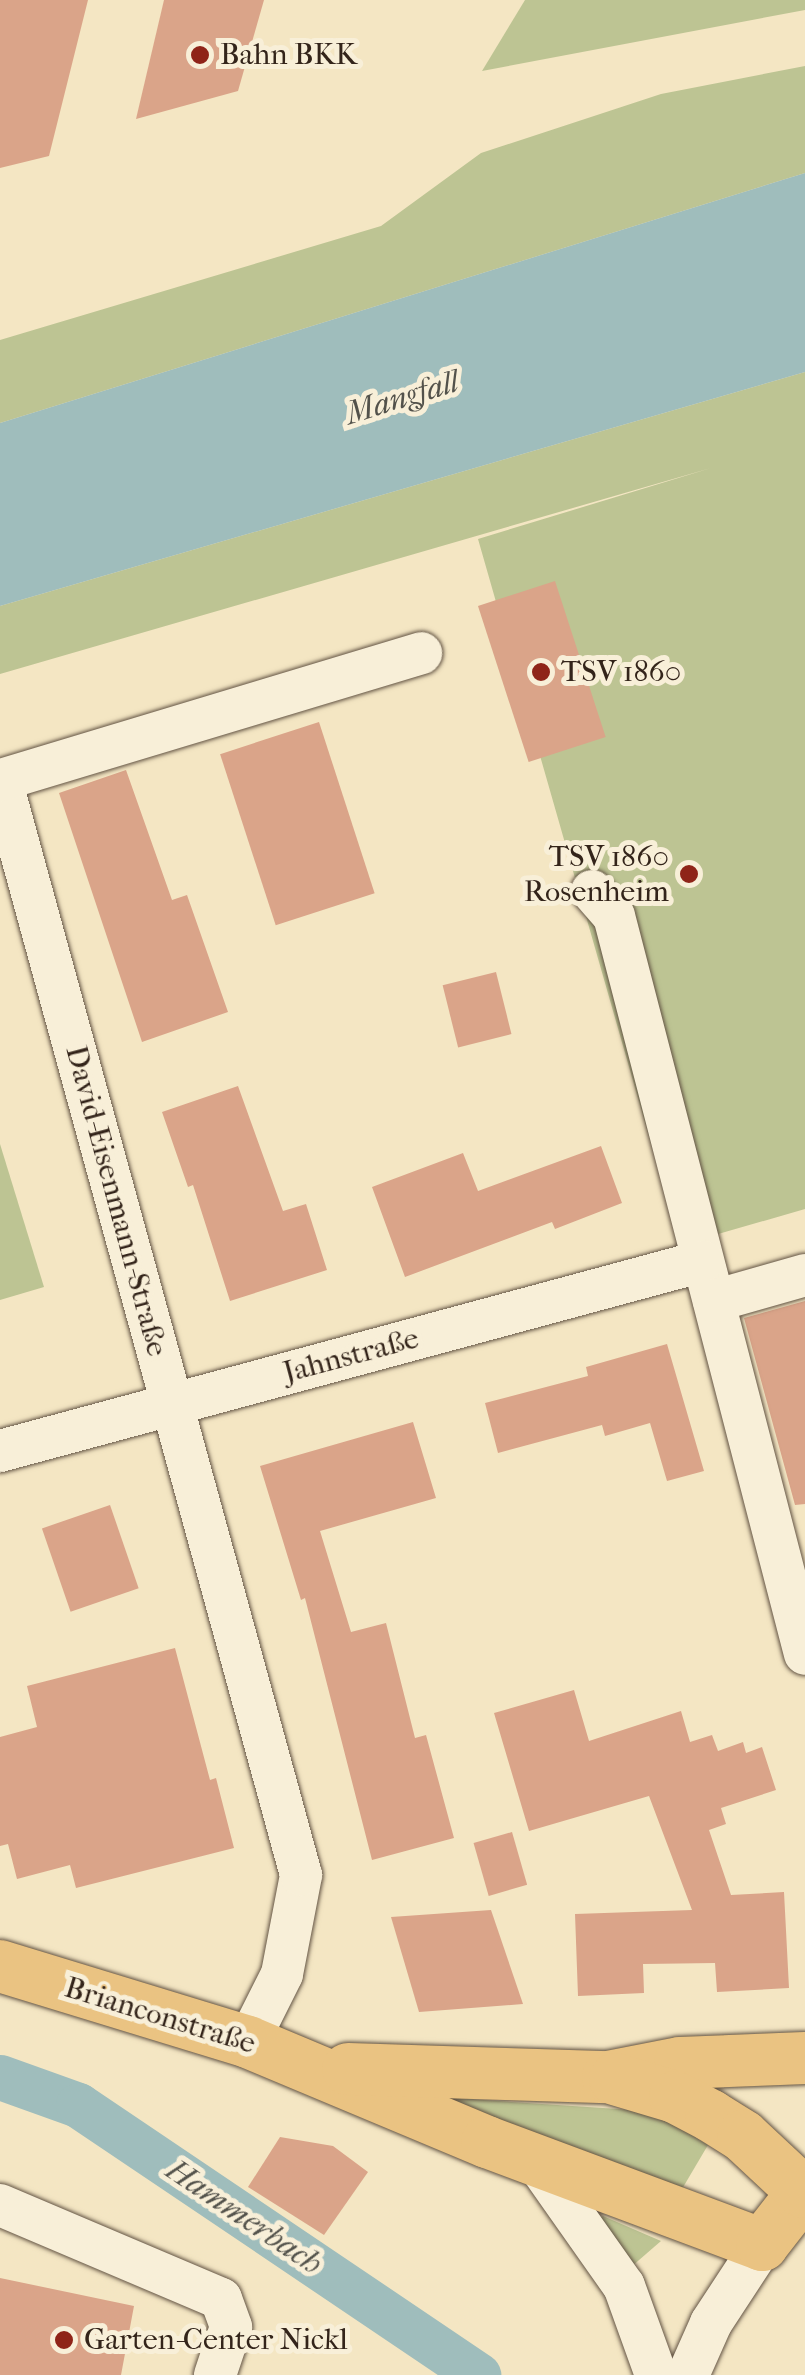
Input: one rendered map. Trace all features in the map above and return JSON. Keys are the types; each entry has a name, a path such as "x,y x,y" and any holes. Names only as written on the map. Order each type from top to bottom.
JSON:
{"main road":[{"name":"Brianconstraße","path":"0,1966 248,2042 535,2160 762,2245"},
{"name":"Brianconstraße","path":"319,2068 608,2077 680,2062 805,2058"},
{"name":"Brianconstraße","path":"608,2077 676,2097 711,2116 742,2136 804,2191"},
{"path":"762,2245 804,2191"}],"street":[{"name":"David-Eisenmann-Straße","path":"248,2042 282,1974 300,1874 1,780 421,653"},
{"path":"592,891 614,916 805,1654"},
{"name":"Jahnstraße","path":"0,1451 172,1404 708,1281 805,1275"},
{"path":"535,2160 624,2286 656,2375"},
{"path":"0,2205 221,2299 230,2327 215,2375"},
{"path":"688,2375 717,2313 762,2245"}],"green space":[{"path":"525,0 805,0 805,10 482,71"},
{"path":"805,66 805,173 0,423 0,340 381,226 481,153 661,94"},
{"name":"TSV 1860 Rosenheim","path":"805,372 805,1209 680,1245 478,539 711,468 0,674 0,606"},
{"path":"0,1144 44,1287 0,1300"},
{"path":"453,2098 633,2110 668,2121 708,2145 682,2189 450,2107"},
{"path":"603,2216 661,2241 631,2267 596,2221"}],"water":[{"name":"Mangfall","path":"805,173 805,372 0,606 0,423"}],"building":[{"path":"0,0 88,0 49,156 0,168"},
{"path":"164,0 264,0 238,91 136,119"},
{"name":"TSV 1860","path":"555,581 606,737 529,762 478,606"},
{"path":"319,722 375,893 276,925 220,754"},
{"path":"126,770 172,900 187,895 228,1012 142,1042 59,793"},
{"path":"496,972 511,1034 458,1047 443,985"},
{"path":"238,1086 283,1211 306,1204 327,1270 230,1301 193,1185 188,1187 162,1112"},
{"path":"601,1146 622,1203 555,1229 552,1222 405,1277 372,1187 463,1153 478,1191"},
{"path":"805,1301 805,1504 795,1505 744,1318"},
{"path":"667,1344 704,1471 667,1481 650,1423 605,1436 602,1425 498,1453 485,1403 588,1376 586,1367"},
{"path":"413,1422 436,1498 320,1531 351,1632 386,1623 415,1738 426,1735 454,1838 372,1860 305,1598 301,1600 260,1466"},
{"path":"110,1505 139,1588 71,1612 42,1528"},
{"path":"175,1648 210,1780 216,1778 234,1848 76,1888 70,1865 17,1879 8,1844 0,1846 0,1737 37,1727 27,1686"},
{"path":"574,1690 589,1741 681,1711 690,1742 712,1735 718,1751 743,1742 746,1753 762,1747 776,1790 721,1808 726,1824 709,1830 731,1895 784,1892 789,1988 717,1992 715,1963 643,1964 644,1993 578,1996 575,1914 692,1910 649,1796 529,1831 494,1713"},
{"path":"512,1832 527,1885 489,1896 474,1843"},
{"path":"491,1910 523,2004 419,2012 391,1917"},
{"path":"280,2137 333,2146 368,2172 324,2235 248,2187"},
{"name":"Garten-Center Nickl","path":"0,2278 134,2306 121,2375 0,2375"}],"waterway":[{"name":"Hammerbach","path":"0,2077 78,2105 479,2375"}],"place":[{"name":"Bahn BKK","path":"200,55"},
{"name":"TSV 1860","path":"541,672"},
{"name":"TSV 1860 Rosenheim","path":"689,874"},
{"name":"Garten-Center Nickl","path":"64,2340"}]}
